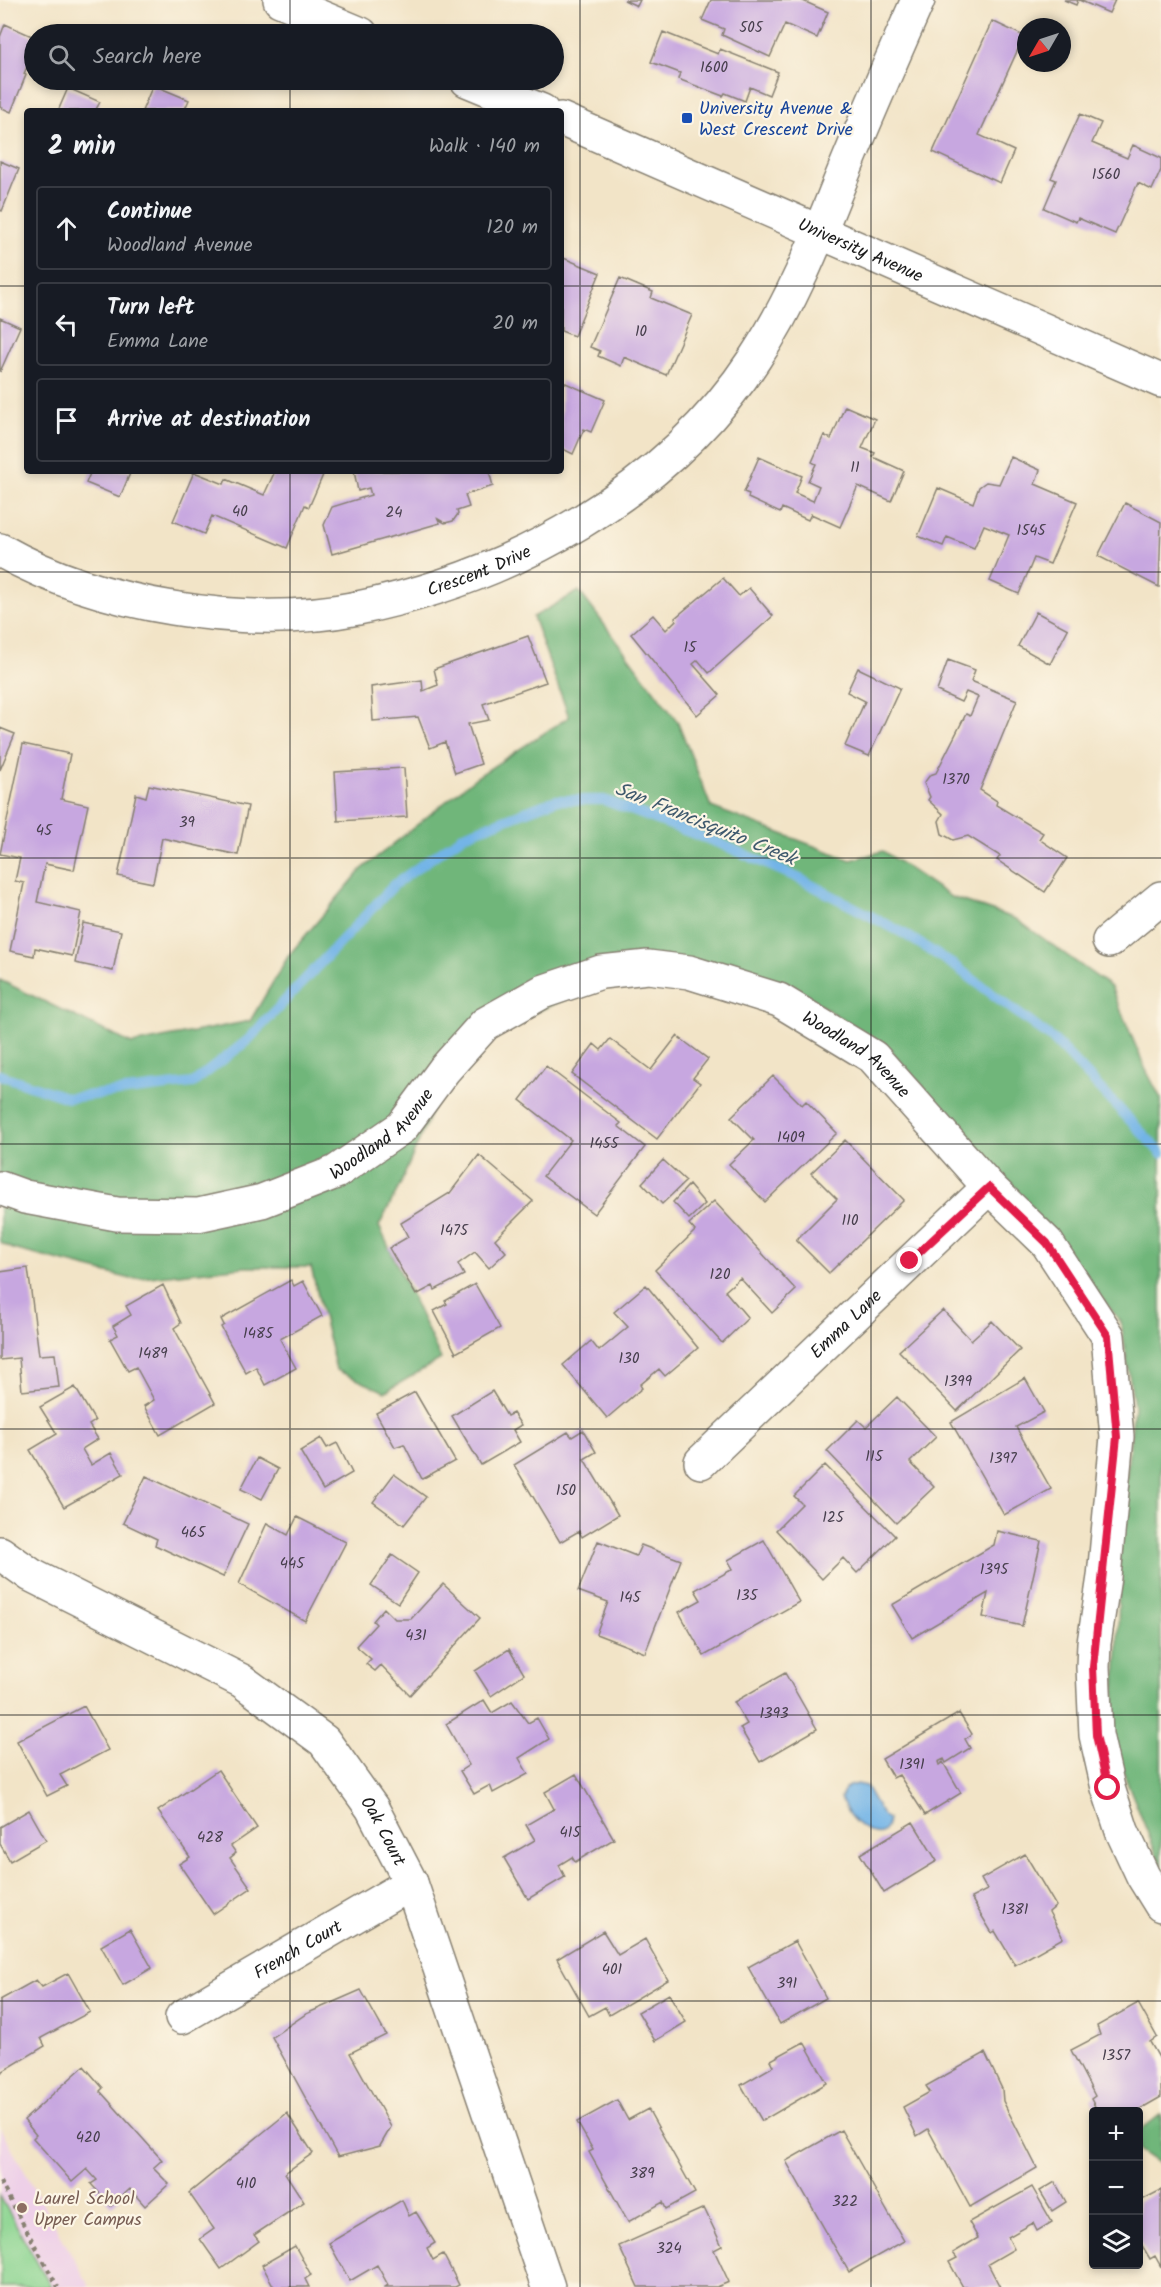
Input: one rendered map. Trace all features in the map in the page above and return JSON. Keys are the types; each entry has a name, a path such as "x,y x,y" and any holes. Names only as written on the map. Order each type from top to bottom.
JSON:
{"street":[{"path":"280,0 337,24"},
{"name":"Crescent Drive","path":"0,550 80,585 148,603 218,613 286,615 356,608 422,592 486,570 551,540 613,501 669,456 715,410 755,359 799,281 918,0"},
{"path":"491,90 535,108"},
{"name":"University Avenue","path":"564,120 1161,381"},
{"path":"1108,941 1161,898"},
{"name":"Woodland Avenue","path":"0,1188 25,1197 117,1214 198,1215 262,1201 336,1172 402,1127 444,1070 485,1024 542,992 601,972 648,967 689,972 779,1000 873,1057 989,1187 1047,1243 1108,1336 1117,1437 1093,1655 1096,1735 1108,1788 1122,1831 1143,1876 1161,1905"},
{"name":"Emma Lane","path":"701,1462 989,1187"},
{"name":"Oak Court","path":"0,1553 31,1575 242,1681 324,1742 372,1808 411,1883 548,2287"},
{"name":"French Court","path":"182,2017 411,1883"}],"path":[{"path":"0,2182 58,2287"}],"shaded area":[{"name":"Laurel School Upper Campus","path":"0,2128 90,2287 0,2287"}],"green space":[{"path":"579,591 678,722 711,807 851,860 883,851 951,897 1016,919 1111,987 1145,1068 1161,1099 1161,1866 1111,1742 1118,1651 1119,1546 1134,1406 1121,1322 1003,1176 892,1052 784,981 595,986 504,1026 435,1103 400,1185 379,1226 441,1359 385,1392 336,1370 311,1267 244,1267 131,1279 13,1249 0,1242 0,980 132,1044 250,1021 289,955 361,870 475,778 569,717 533,617"},
{"path":"1161,2114 1161,2165 1143,2153 1143,2128"},
{"path":"0,2196 51,2287 0,2287"}],"water":[{"path":"857,1784 866,1786 882,1814 888,1819 883,1832 878,1834 866,1830 847,1812 841,1798 846,1787"}],"building":[{"path":"624,0 640,0 637,6"},
{"path":"711,0 801,0 828,12 817,38 785,24 770,57 722,35 724,29 702,20"},
{"path":"1064,0 1078,0 1076,5"},
{"path":"1079,0 1115,0 1109,13"},
{"path":"992,21 1017,33 1017,51 979,135 1014,151 1000,183 933,152"},
{"path":"5,24 24,33 24,80 11,112 0,107 0,37"},
{"path":"663,32 718,54 720,49 778,72 769,95 750,87 745,101 725,93 723,96 678,79 680,73 651,62"},
{"path":"67,90 73,90 100,102 97,108 59,108"},
{"path":"151,90 165,90 189,100 185,108 143,108"},
{"path":"1080,114 1101,123 1092,143 1127,158 1133,145 1161,158 1161,170 1152,190 1138,183 1115,234 1078,218 1076,222 1044,208 1056,180 1051,178"},
{"path":"0,161 19,169 2,211 0,210"},
{"path":"564,258 600,273 574,336 564,332"},
{"path":"620,278 653,292 651,298 692,315 666,375 624,357 621,366 598,356 600,351 590,347"},
{"path":"0,318 20,327 0,372"},
{"path":"564,382 605,400 591,432 584,429 573,454 564,450"},
{"path":"845,406 875,419 862,448 875,453 873,457 904,471 891,501 858,486 840,527 811,514 808,520 782,508 780,513 748,498 749,494 744,492 759,457 802,476 795,493 813,501 819,486 808,481 816,464 812,462 824,435 831,439"},
{"path":"1011,457 1040,470 1035,484 1077,502 1050,564 1034,558 1019,594 990,581 1009,535 984,525 974,548 947,537 943,546 918,536 938,488 973,503 979,487 986,482 999,484"},
{"path":"90,474 130,474 120,497 86,483"},
{"path":"193,474 199,474 224,484 226,479 264,495 274,474 323,475 309,507 305,505 287,548 212,516 204,534 173,521"},
{"path":"355,474 490,474 493,486 465,495 469,507 457,511 458,514 453,521 445,523 438,519 440,523 332,554 324,525 332,507 371,495 369,488 358,491"},
{"path":"1125,503 1161,522 1159,587 1098,556"},
{"path":"723,578 739,596 749,588 773,616 709,673 698,660 693,664 720,695 697,715 631,634 653,615 666,630 676,620 675,618"},
{"path":"1036,612 1068,629 1050,664 1018,646"},
{"path":"528,636 546,682 483,704 489,720 468,724 481,764 455,773 445,742 430,748 418,717 373,721 371,687 422,680 423,691 438,685 434,669"},
{"path":"948,660 975,670 971,681 1017,700 980,790 997,801 996,805 1043,833 1039,839 1067,858 1045,892 997,860 1000,856 968,836 953,840 942,834 939,821 943,814 928,800 930,797 924,783 930,775 936,773 966,714 970,716 978,697 966,692 961,702 937,691"},
{"path":"858,668 900,688 869,756 845,746 865,701 847,692"},
{"path":"0,728 15,734 0,770"},
{"path":"23,744 70,754 61,799 88,805 74,870 45,864 37,902 81,912 72,956 35,948 34,956 10,951 24,883 15,881 20,858 0,854"},
{"path":"404,768 407,817 338,821 335,772"},
{"path":"149,785 248,806 238,855 162,838 153,883 118,876 136,794 146,797"},
{"path":"83,923 121,931 113,971 75,963"},
{"path":"677,1036 708,1059 693,1078 700,1083 657,1139 572,1074 594,1044 601,1050 610,1039 651,1070"},
{"path":"546,1066 621,1123 618,1126 645,1147 594,1214 543,1176 571,1140 520,1100"},
{"path":"773,1076 802,1105 806,1101 837,1133 765,1202 729,1164 754,1140 731,1117"},
{"path":"845,1140 904,1200 829,1273 796,1240 837,1199 811,1173"},
{"path":"479,1155 533,1201 495,1239 506,1252 489,1268 475,1252 458,1264 464,1275 435,1290 433,1286 416,1295 389,1248 408,1237 401,1223 450,1193"},
{"path":"663,1160 686,1181 662,1204 642,1183"},
{"path":"689,1185 705,1204 689,1219 673,1202"},
{"path":"714,1201 796,1290 772,1313 740,1278 725,1291 748,1318 722,1343 655,1270 695,1231 689,1224"},
{"path":"28,1268 39,1355 55,1354 59,1387 22,1391 19,1358 0,1360 0,1272"},
{"path":"291,1280 294,1286 303,1281 322,1316 280,1339 296,1368 265,1385 256,1367 246,1373 221,1327 224,1325 221,1319"},
{"path":"475,1284 500,1328 456,1353 434,1311 447,1304 445,1301"},
{"path":"163,1285 181,1323 174,1328 215,1403 160,1435 144,1406 154,1400 136,1367 128,1371 110,1339 118,1335 113,1326 131,1315 126,1306"},
{"path":"646,1285 698,1348 665,1376 659,1369 640,1385 642,1388 607,1418 563,1365 591,1341 599,1351 628,1327 614,1312"},
{"path":"943,1310 971,1340 992,1321 1020,1350 957,1411 899,1351"},
{"path":"1025,1378 1044,1412 1016,1427 1051,1489 1004,1515 951,1422"},
{"path":"75,1387 95,1421 89,1425 98,1439 82,1449 91,1465 111,1453 123,1474 64,1507 30,1450 57,1434 40,1407"},
{"path":"492,1391 507,1416 513,1413 521,1425 513,1430 520,1442 481,1465 452,1416"},
{"path":"415,1392 455,1461 422,1479 404,1444 395,1447 376,1413"},
{"path":"897,1397 936,1437 910,1462 934,1487 896,1523 827,1451 858,1420 866,1427"},
{"path":"583,1430 596,1452 584,1459 618,1515 582,1537 579,1531 560,1542 514,1465 568,1432 572,1437"},
{"path":"321,1438 327,1448 337,1443 352,1473 323,1490 300,1451"},
{"path":"257,1458 278,1469 262,1499 241,1489"},
{"path":"825,1465 895,1536 857,1573 843,1558 822,1579 776,1530 802,1504 794,1496"},
{"path":"394,1474 426,1497 404,1525 373,1502"},
{"path":"146,1476 248,1524 223,1577 155,1545 157,1539 123,1523"},
{"path":"297,1517 346,1542 305,1621 239,1584 267,1523 288,1535"},
{"path":"997,1531 1041,1541 1022,1626 983,1617 988,1593 912,1638 892,1605 994,1545"},
{"path":"764,1540 799,1602 704,1656 679,1612 701,1600 695,1590 733,1569 728,1560"},
{"path":"598,1541 636,1556 641,1545 681,1560 645,1653 596,1634 608,1602 578,1591"},
{"path":"392,1555 418,1573 398,1603 371,1585"},
{"path":"443,1584 480,1618 410,1695 381,1665 375,1671 366,1664 371,1659 356,1646 376,1624 373,1621 384,1608 395,1619 411,1619"},
{"path":"509,1649 524,1674 491,1696 475,1671"},
{"path":"785,1673 817,1729 760,1762 740,1728 747,1724 734,1702"},
{"path":"484,1700 492,1713 512,1701 528,1723 537,1718 549,1739 519,1758 528,1774 493,1793 490,1785 474,1794 460,1771 469,1765 446,1724"},
{"path":"84,1706 108,1750 60,1775 67,1786 47,1796 17,1741"},
{"path":"959,1713 972,1734 965,1739 970,1748 946,1763 944,1759 938,1762 939,1765 943,1762 961,1793 925,1815 899,1775 893,1778 882,1759"},
{"path":"218,1770 257,1828 231,1846 236,1853 230,1858 251,1888 213,1914 179,1864 190,1857 158,1811"},
{"path":"576,1774 614,1839 575,1862 572,1857 559,1865 565,1877 528,1899 504,1858 535,1840 526,1825 554,1809 545,1792"},
{"path":"29,1810 46,1840 10,1861 0,1844 0,1827"},
{"path":"913,1822 937,1861 884,1893 860,1854"},
{"path":"1025,1854 1056,1906 1049,1912 1063,1938 1015,1965 995,1931 992,1933 971,1898 987,1890 981,1879"},
{"path":"130,1929 152,1968 123,1985 101,1946"},
{"path":"603,1931 618,1955 645,1939 668,1980 609,2015 605,2007 589,2016 557,1959"},
{"path":"795,1941 826,1998 780,2024 748,1967"},
{"path":"68,1973 90,2012 41,2038 45,2046 0,2073 0,2000 36,1980 42,1987"},
{"path":"361,1990 386,2035 350,2053 391,2127 380,2146 338,2157 272,2037 306,2014"},
{"path":"669,1994 686,2022 655,2041 638,2012"},
{"path":"1138,2003 1157,2037 1150,2042 1161,2061 1161,2097 1143,2107 1095,2107 1091,2099 1095,2096 1071,2050 1100,2035 1097,2026"},
{"path":"804,2042 827,2083 762,2121 741,2085 774,2066 771,2060"},
{"path":"985,2053 1002,2089 1003,2101 1037,2168 970,2207 928,2129 917,2136 903,2107 930,2092 926,2086"},
{"path":"84,2066 103,2088 100,2091 162,2160 153,2168 169,2184 145,2206 130,2189 111,2206 91,2184 97,2180 87,2169 72,2182 33,2138 36,2135 24,2120"},
{"path":"617,2100 628,2120 648,2109 695,2193 666,2209 663,2202 628,2222 589,2152 593,2150 577,2122"},
{"path":"287,2113 313,2153 285,2173 304,2202 254,2235 259,2241 221,2269 200,2239 214,2229 189,2193"},
{"path":"841,2130 904,2241 849,2272 786,2161"},
{"path":"1055,2182 1066,2202 1052,2211 1040,2191"},
{"path":"1032,2187 1052,2222 1037,2231 1033,2223 1008,2237 1014,2249 988,2264 1000,2287 963,2287 949,2262 957,2258 953,2253 978,2238 969,2222"},
{"path":"1161,2190 1161,2267 1155,2256 1150,2259 1143,2247 1143,2199"},
{"path":"402,2200 409,2216 416,2212 435,2243 427,2248 433,2260 443,2254 459,2285 455,2287 385,2287 388,2285 377,2265 350,2281 329,2243"},
{"path":"704,2208 722,2246 714,2250 729,2282 717,2287 638,2287 619,2246"},
{"path":"295,2246 311,2275 305,2279 309,2287 274,2287 262,2265"}],"waterway":[{"name":"San Francisquito Creek","path":"0,1075 68,1098 193,1083 248,1040 395,884 464,835 556,800 604,800 721,844 798,878 903,933 955,966 1055,1041 1161,1153"}],"place":[{"name":"University Avenue & West Crescent Drive","path":"687,118"},
{"name":"Laurel School Upper Campus","path":"22,2208"}],"route":[{"path":"910,1261 989,1187 1047,1243 1108,1336 1117,1437 1093,1667 1096,1735 1108,1788"}]}
